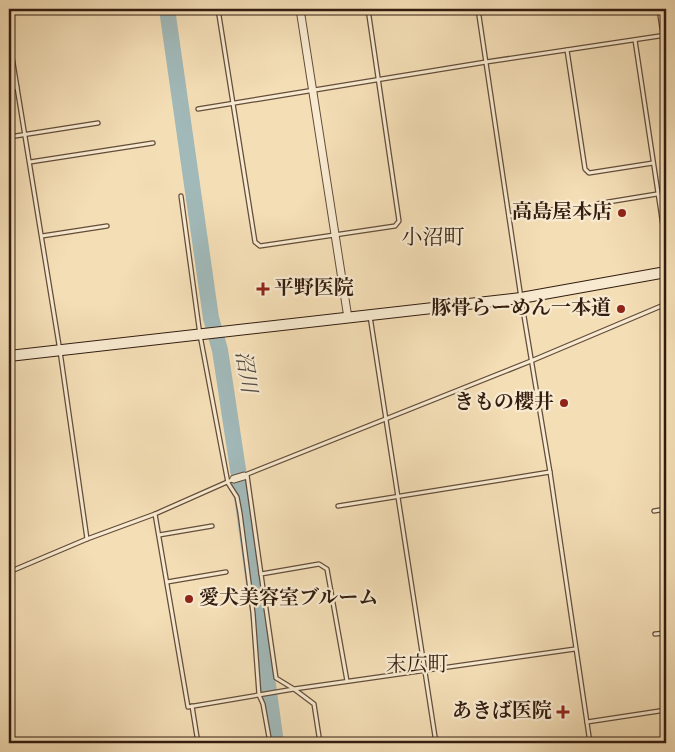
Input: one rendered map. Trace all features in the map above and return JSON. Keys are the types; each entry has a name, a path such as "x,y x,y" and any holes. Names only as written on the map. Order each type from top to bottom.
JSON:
{"street":[{"path":"300,9 348,318"},
{"path":"9,356 521,298 666,272"},
{"path":"231,481 245,475"}],"lane":[{"path":"218,9 255,242 260,246 396,226 399,222 369,9 376,9"},
{"path":"478,9 590,743"},
{"path":"198,109 665,35 659,9"},
{"path":"9,38 10,58 30,162 60,351 87,539"},
{"path":"635,40 666,246"},
{"path":"567,50 585,169 589,172 653,163"},
{"path":"9,88 17,87"},
{"path":"9,137 98,123"},
{"path":"30,162 153,143"},
{"path":"596,204 658,194"},
{"path":"180,196 200,335 231,481 240,513 253,613 260,695 270,743"},
{"path":"509,216 571,207"},
{"path":"42,236 107,226"},
{"path":"320,743 314,704 276,678 245,475 531,362 666,304"},
{"path":"370,316 436,743"},
{"path":"338,506 550,472"},
{"path":"9,572 87,539 155,514 231,481"},
{"path":"654,510 666,509"},
{"path":"155,514 188,707 346,681 575,649"},
{"path":"159,535 212,526"},
{"path":"261,574 319,564 327,570 346,681"},
{"path":"167,582 226,572"},
{"path":"655,634 666,633"},
{"path":"192,706 198,743"},
{"path":"587,722 666,710"}],"waterway":[{"name":"沼川","path":"167,9 211,318 220,350 243,503 276,743"}],"place":[{"name":"高島屋本店","path":"622,213"},
{"name":"平野医院","path":"263,289"},
{"name":"豚骨らーめん一本道","path":"621,309"},
{"name":"きもの櫻井","path":"564,403"},
{"name":"愛犬美容室ブルーム","path":"189,599"},
{"name":"あきば医院","path":"563,712"}],"district":[{"name":"小沼町","path":"433,238"},
{"name":"末広町","path":"417,665"}]}
